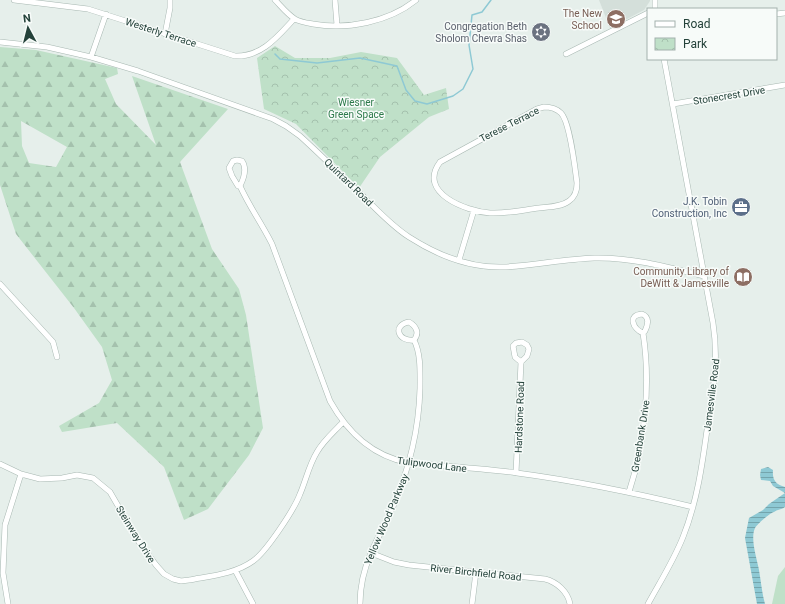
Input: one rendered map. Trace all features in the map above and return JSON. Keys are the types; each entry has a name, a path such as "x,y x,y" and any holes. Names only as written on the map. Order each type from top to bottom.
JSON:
{"street":[{"name":"Westerly Terrace","path":"14,0 88,9 229,54 248,56 273,41 294,19"},
{"path":"165,34 170,0"},
{"path":"275,0 294,19 318,25 337,25 379,19 394,14 416,0"},
{"path":"335,0 337,25"},
{"path":"91,57 106,14"},
{"path":"566,54 647,14"},
{"name":"Quintard Road","path":"0,42 47,47 91,57 138,71 273,119 286,126 319,153 389,221 408,236 431,249 459,260 473,264 503,267 565,260 611,258 640,262 704,276"},
{"name":"Jamesville Road","path":"648,604 671,564 683,537 693,507 706,439 715,379 716,361 715,336 664,60"},
{"name":"Stonecrest Drive","path":"673,104 785,85"},
{"name":"Terese Terrace","path":"551,107 560,112 566,122 577,183 577,189 573,197 563,205 541,208 492,213 474,210 461,205 437,190 434,184 434,174 440,162 537,108 551,107"},
{"name":"Tulipwood Lane","path":"240,186 245,165 242,161 233,161 230,165 230,172 238,186 240,186 272,244 330,401 343,422 363,442 377,452 394,460 409,463 516,473 629,492 693,507"},
{"path":"459,260 474,210"},
{"path":"0,284 53,342 57,357"},
{"name":"Greenbank Drive","path":"629,492 639,452 644,418 646,361 643,333"},
{"name":"Yellow Wood Parkway","path":"360,604 363,576 371,553 392,511 409,463 415,437 419,406 420,370 419,355 414,340"},
{"name":"Hardstone Road","path":"516,473 521,362"},
{"name":"Steinway Drive","path":"0,464 21,474 40,479 62,478 77,475 93,478 110,492 139,542 156,566 164,574 174,579 189,580 236,570 253,561 266,548 296,503 311,462 317,451 327,438 343,422"},
{"path":"8,604 3,573 2,552 5,525 21,474"},
{"name":"River Birchfield Road","path":"371,553 402,564 551,580 566,593 570,604"},
{"path":"236,570 253,604"},
{"path":"472,604 476,572"}],"shaded area":[{"name":"The New School","path":"599,0 650,1 644,10 610,28"}],"green space":[{"name":"Wiesner Green Space","path":"275,46 295,58 330,58 361,52 397,58 424,95 446,88 449,109 429,117 380,157 359,188 296,124 264,109 257,58"},
{"path":"0,47 36,50 117,68 118,74 105,79 116,104 156,145 132,76 228,109 180,162 212,249 239,289 246,315 263,428 249,455 208,509 184,520 164,467 117,423 62,432 59,426 99,403 112,380 102,347 74,308 16,234 0,185","holes":["21,121 67,147 56,167 29,163 22,146"]},
{"path":"785,567 785,604 772,604 778,576"}],"water":[{"path":"768,467 773,470 775,482 785,487 785,493 773,486 770,481 761,480 761,469"},
{"path":"785,493 785,507 772,513 755,528 753,538 754,549 765,604 757,604 745,538 749,518 763,510"}],"waterway":[{"path":"275,54 280,59 317,63 360,58 397,66 406,90 415,101 427,104 453,96 463,89 473,69 469,45 472,15 482,12 491,0"}],"place":[{"name":"The New School","path":"616,19"},
{"name":"Congregation Beth Sholom Chevra Shas","path":"541,32"},
{"name":"J.K. Tobin Construction, Inc","path":"741,207"},
{"name":"Community Library of DeWitt & Jamesville","path":"743,277"}]}
